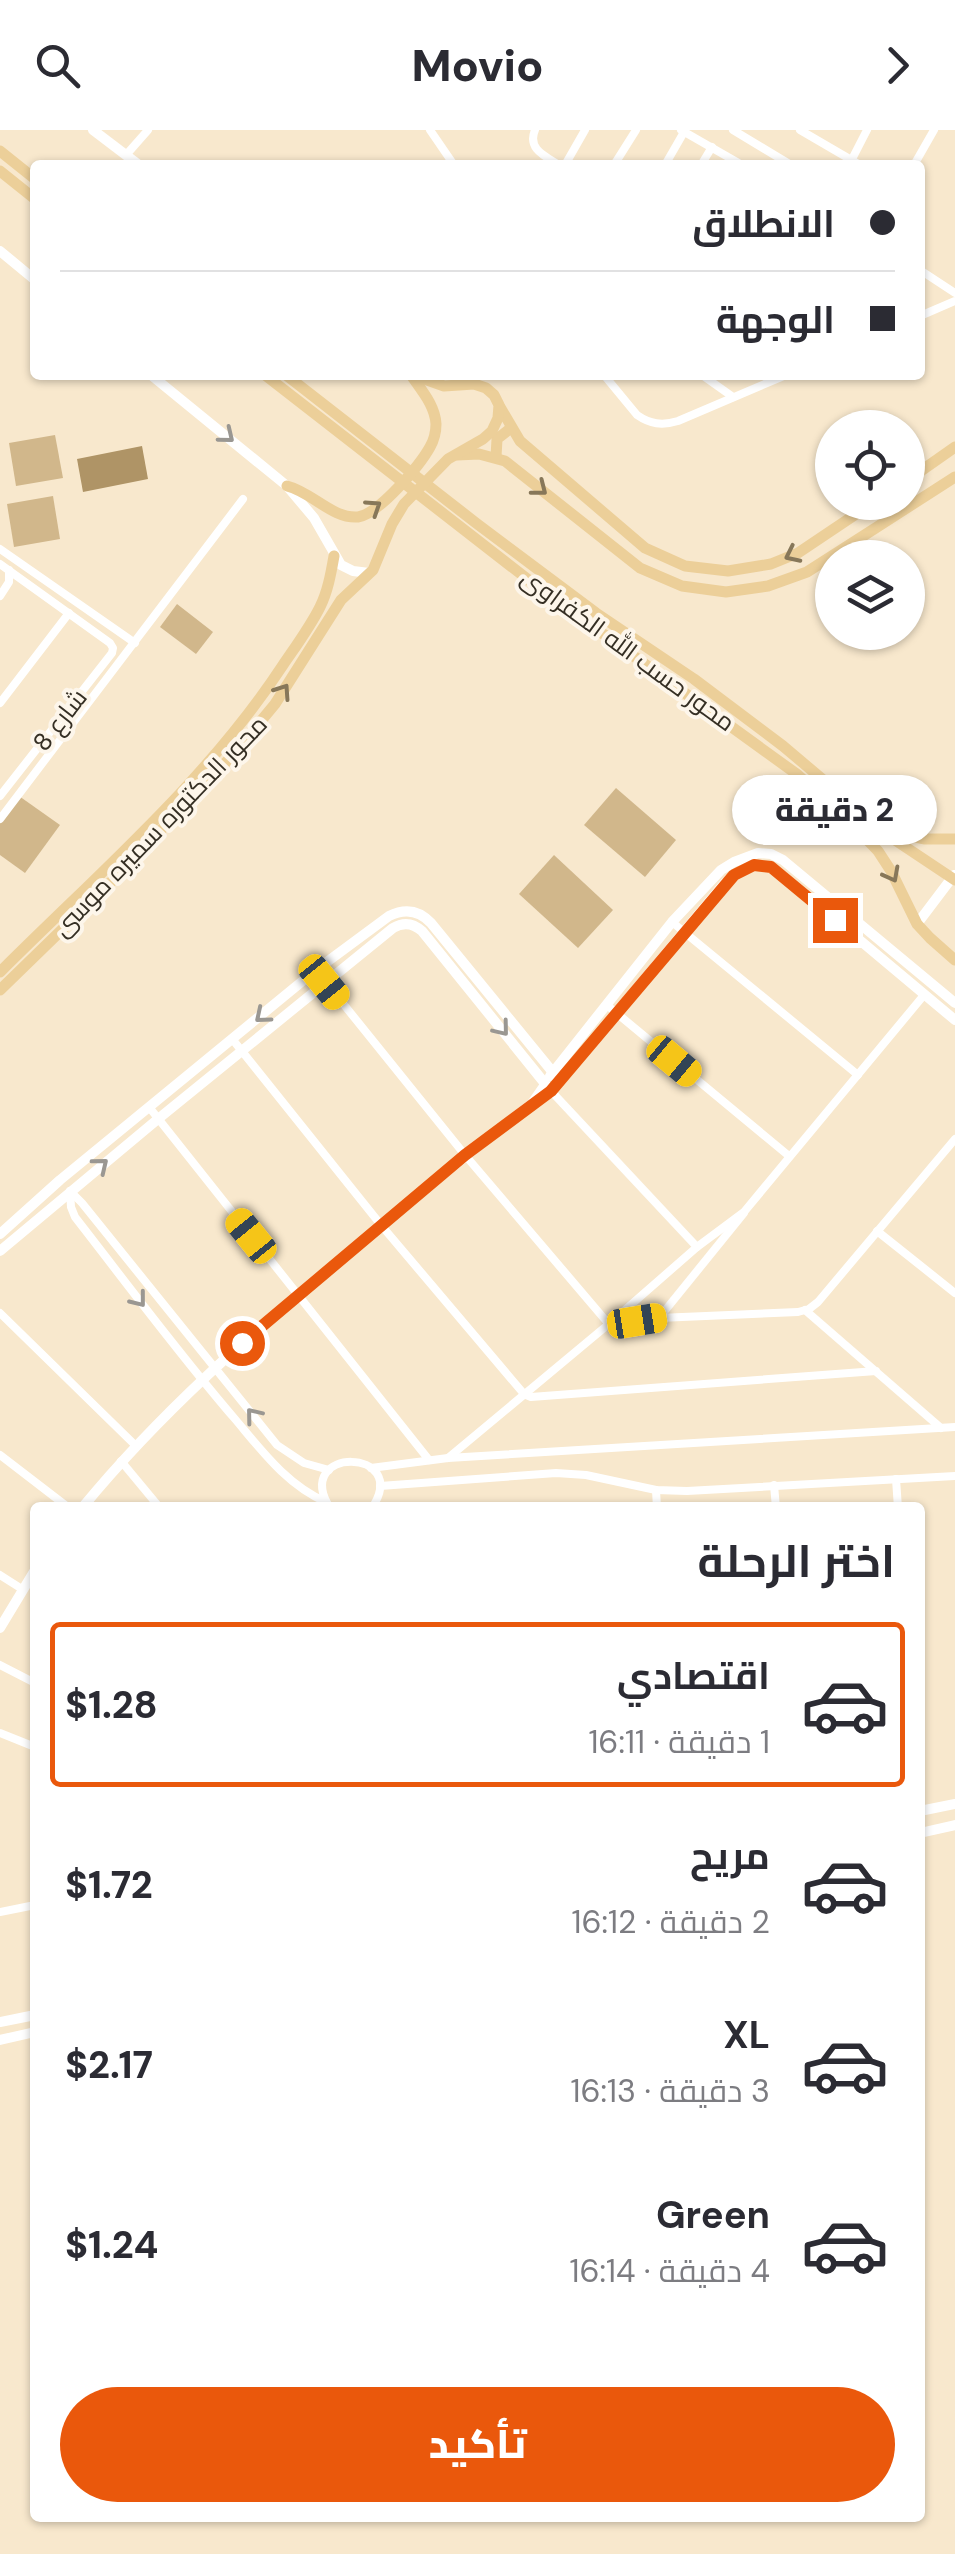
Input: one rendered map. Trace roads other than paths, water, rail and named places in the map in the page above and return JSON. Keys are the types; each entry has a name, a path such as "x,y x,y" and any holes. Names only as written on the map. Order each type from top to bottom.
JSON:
{"main road":[{"path":"0,151 30,175"},
{"path":"0,171 30,195"},
{"name":"محور حسب الله الكفراوى","path":"272,380 471,526 694,679 832,785 879,828 954,878"},
{"name":"محور حسب الله الكفراوى","path":"292,380 589,624 774,755 822,795 885,860 917,924 955,960"},
{"path":"287,486 346,516 369,514 381,506 434,439 434,412 415,380"},
{"path":"427,380 444,386 480,386 490,391 520,441 645,548 671,562 699,569 742,570 784,560 848,520"},
{"name":"محور الدكتوره سميره موسى","path":"0,990 216,775 275,704 342,600 376,564 399,510 453,455 488,435 496,424 499,405"},
{"path":"496,457 497,440 511,428"},
{"path":"925,468 955,447"},
{"path":"453,455 505,461 640,568 682,586 726,592 768,586 807,572 955,478"},
{"name":"محور الدكتوره سميره موسى","path":"0,972 223,746 263,696 321,605 334,556"},
{"path":"879,828 925,839 955,839"}],"street":[{"path":"93,130 132,160"},
{"path":"126,155 148,130"},
{"path":"430,130 451,160"},
{"path":"535,130 534,146 555,160"},
{"path":"565,160 585,130"},
{"path":"617,160 636,130"},
{"path":"734,130 783,160"},
{"path":"800,130 849,160"},
{"path":"855,160 867,130"},
{"path":"917,160 934,130"},
{"path":"668,160 682,131 733,160"},
{"path":"704,160 712,148"},
{"path":"0,251 30,276"},
{"path":"925,273 955,292"},
{"path":"925,314 955,301"},
{"path":"157,380 287,486 314,518 334,556 349,570 369,574"},
{"path":"608,380 643,420 660,424 678,421 774,380"},
{"path":"709,380 732,397"},
{"path":"0,818 243,499"},
{"path":"0,549 135,643"},
{"path":"0,564 69,614 0,703"},
{"path":"0,596 12,572 22,565"},
{"name":"شارع 8","path":"0,796 112,654 110,642 69,614"},
{"path":"612,1010 672,922 721,870 766,853 784,860 955,1003"},
{"path":"87,1502 135,1445 214,1367 465,1155 529,1106 728,880 752,860"},
{"path":"752,860 776,870 955,1020"},
{"path":"917,924 954,878"},
{"path":"0,1251 7,1233 60,1180 316,970 388,916 404,911 416,912 432,923 557,1077"},
{"path":"672,922 858,1075"},
{"path":"7,1233 70,1191 324,982 402,924 415,926 548,1087 697,1246"},
{"path":"316,970 465,1155 610,1324 806,1310 818,1302 955,1139"},
{"path":"658,1318 924,995"},
{"path":"612,1010 789,1156"},
{"path":"233,1040 524,1394 876,1371"},
{"path":"149,1107 429,1460"},
{"path":"946,1149 955,1156"},
{"path":"60,1180 285,1452 329,1470"},
{"path":"70,1191 75,1218 202,1380 285,1476 323,1502"},
{"path":"448,1458 697,1246 744,1212"},
{"path":"876,1231 955,1293"},
{"path":"806,1310 942,1428"},
{"path":"0,1313 135,1445"},
{"path":"371,1468 448,1458 955,1426"},
{"path":"0,1455 61,1502"},
{"path":"121,1460 155,1502"},
{"path":"327,1502 322,1489 329,1470 346,1460 360,1461 371,1468 380,1486 376,1502"},
{"path":"380,1486 556,1472 656,1490 686,1491 955,1476"},
{"path":"896,1478 898,1502"},
{"path":"774,1484 776,1502"},
{"path":"656,1490 657,1502"},
{"path":"0,1576 22,1589"},
{"path":"0,1628 30,1577"},
{"path":"0,1665 30,1680"},
{"path":"0,1732 30,1745"},
{"path":"925,1810 955,1804"},
{"path":"925,1832 955,1825"},
{"path":"0,1912 30,1906"},
{"path":"0,2022 30,2015"},
{"path":"0,2040 30,2033"}]}
